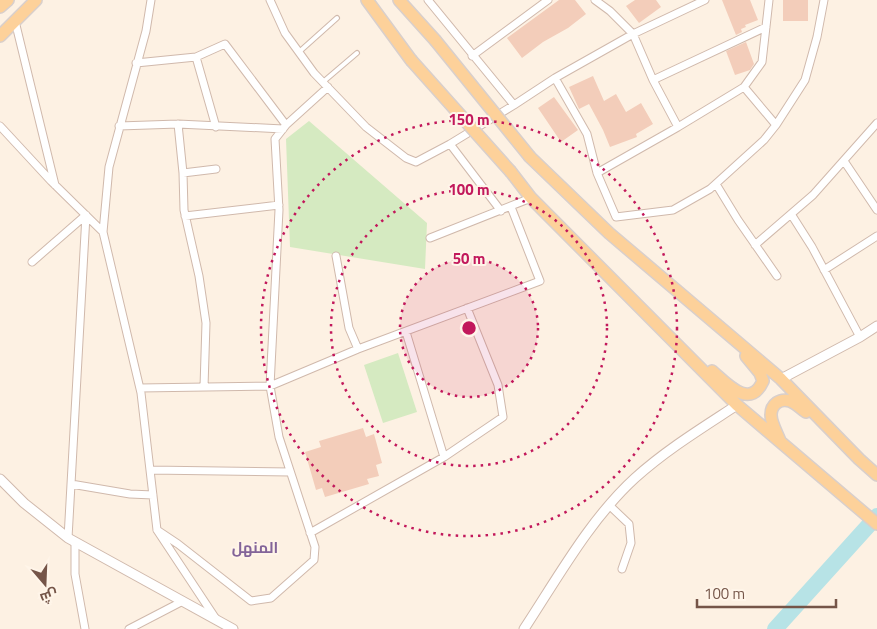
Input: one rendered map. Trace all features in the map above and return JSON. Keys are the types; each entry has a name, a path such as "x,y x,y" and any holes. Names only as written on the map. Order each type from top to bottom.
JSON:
{"main road":[{"path":"0,36 36,0"},
{"path":"362,0 370,4 411,60 511,172 531,198 737,405 877,524"},
{"path":"399,0 435,40 530,158 609,233 782,379 877,475"},
{"path":"685,354 709,369 742,394 751,394 759,390 763,381 760,373 729,335"},
{"path":"780,442 771,416 771,408 776,402 784,400 791,401 834,433"}],"street":[{"path":"151,0 146,31 119,126 110,168 103,232 140,388 157,530 216,619"},
{"path":"270,0 285,33 326,84 366,127 406,158 416,162 450,144 555,78 633,34 705,0"},
{"path":"428,0 514,105"},
{"path":"472,56 548,0"},
{"path":"596,0 633,34 653,80 678,127"},
{"path":"596,173 678,127 744,86 762,62 769,0"},
{"path":"555,78 587,134 596,173 616,217 673,210 716,184 764,140 776,125 805,80 817,37 824,0"},
{"path":"15,21 55,185"},
{"path":"653,80 766,27"},
{"path":"136,63 196,57 224,44 285,127"},
{"path":"196,57 216,127"},
{"path":"157,530 252,601 271,598 314,560 314,547 279,437 270,386 279,205 275,139 326,84"},
{"path":"744,86 776,125"},
{"path":"755,245 813,195 877,123"},
{"path":"119,126 178,124 216,127 285,127"},
{"path":"178,124 185,216 199,276 206,324 204,387"},
{"path":"0,126 55,185 103,232"},
{"path":"450,144 501,211"},
{"path":"844,161 877,210"},
{"path":"183,173 216,169"},
{"path":"716,184 738,220 777,276"},
{"path":"430,238 531,198"},
{"path":"185,216 279,205"},
{"path":"140,388 270,386 358,349 540,281 511,207"},
{"path":"791,214 824,270 860,338"},
{"path":"32,262 86,215"},
{"path":"85,629 71,540 71,484 86,215"},
{"path":"824,270 877,236"},
{"path":"336,256 349,328 358,349"},
{"path":"310,534 444,457 503,417 498,385 467,308"},
{"path":"782,379 860,338 877,326"},
{"path":"406,332 444,457"},
{"path":"524,629 577,549 609,505 634,479 665,453 737,405"},
{"path":"150,470 290,472"},
{"path":"0,479 24,503 71,540 233,629"},
{"path":"71,484 130,494 153,495"},
{"path":"609,505 630,524 631,543 622,569"},
{"path":"129,629 183,601"}],"lane":[{"path":"299,52 337,18"},
{"path":"326,84 357,53"}],"green space":[{"path":"309,121 427,223 425,269 290,247 286,139"},
{"path":"398,353 417,412 383,423 364,365"}],"building":[{"path":"559,0 575,0 586,14 522,58 507,38"},
{"path":"635,0 656,0 661,7 639,23 626,6"},
{"path":"722,0 750,0 758,20 745,25 746,27 741,29 742,32 736,35"},
{"path":"783,0 808,0 808,21 783,21"},
{"path":"746,42 754,64 750,70 735,75 726,51"},
{"path":"593,76 604,101 616,94 626,112 641,103 653,124 636,134 637,137 610,147 589,104 579,109 569,87"},
{"path":"554,97 578,130 561,142 538,108"},
{"path":"363,428 366,437 374,434 382,463 376,465 379,476 367,479 369,484 325,497 322,488 316,490 305,452 321,447 319,441"}],"waterway":[{"path":"775,629 877,516"}],"district":[{"name":"المنهل","path":"255,548"}]}
